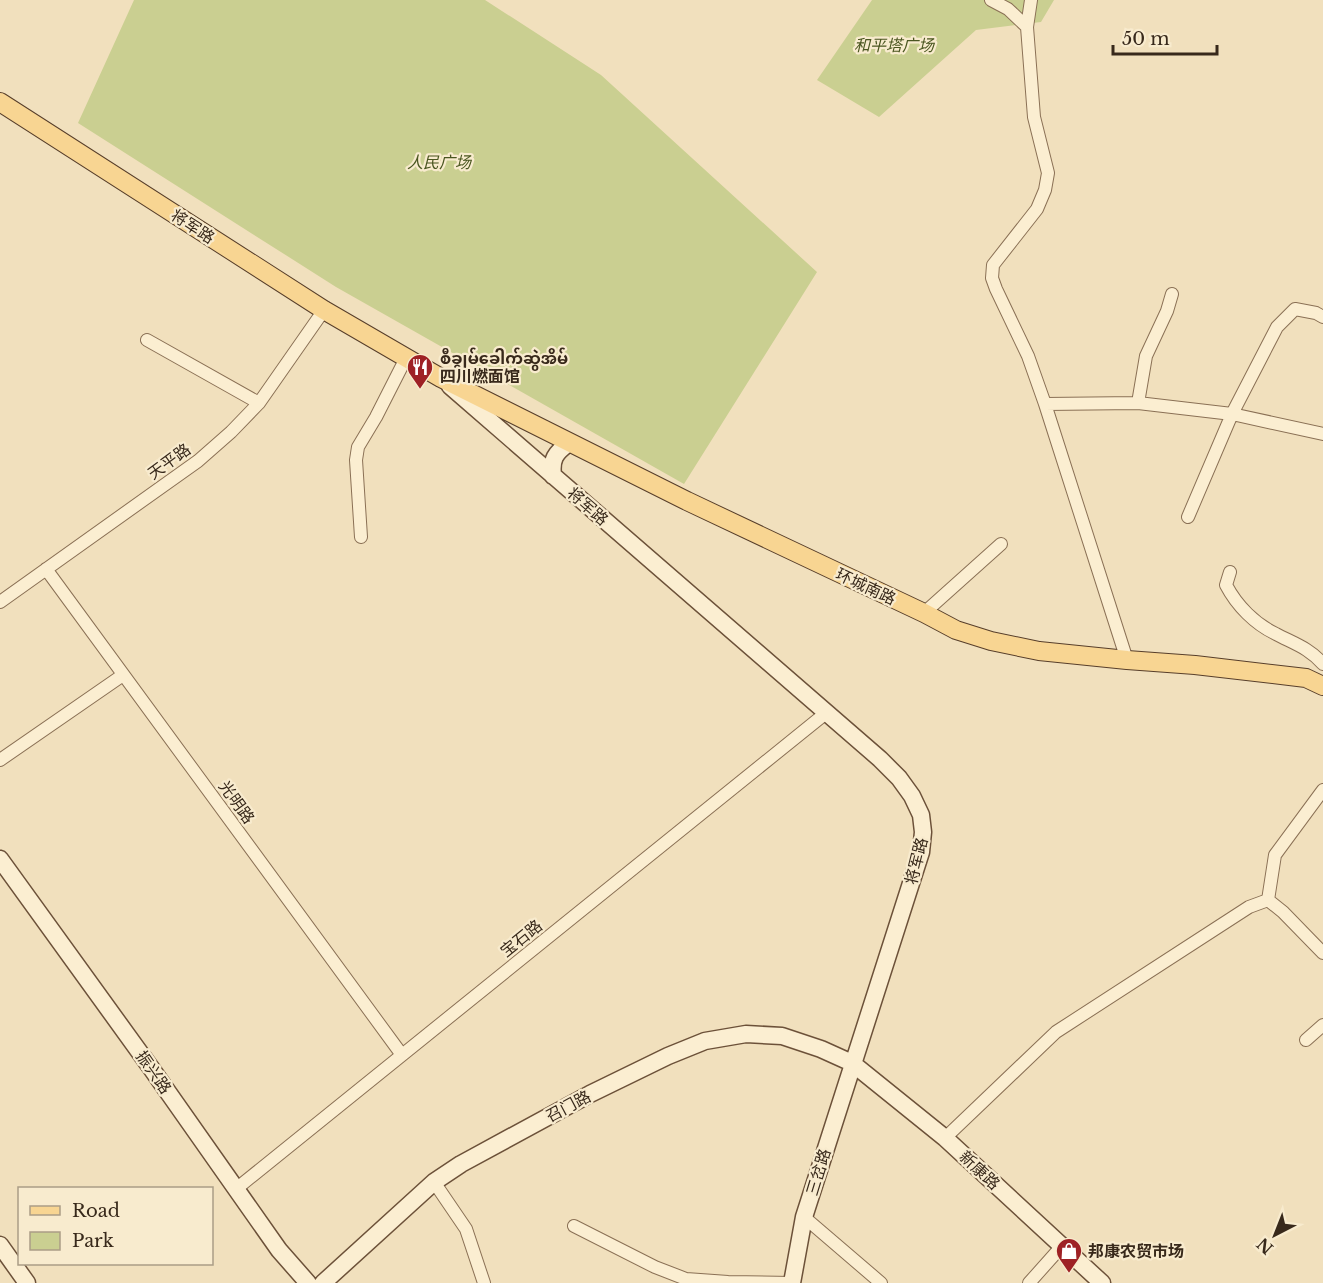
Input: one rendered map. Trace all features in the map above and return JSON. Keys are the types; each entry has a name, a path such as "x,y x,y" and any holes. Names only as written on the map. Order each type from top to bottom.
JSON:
{"main road":[{"name":"将军路","path":"0,102 324,310 441,378 880,759 898,778 912,796 921,815 923,832 921,852 852,1063"},
{"name":"环城南路","path":"441,378 687,501 956,630 991,641 1039,651 1196,665 1306,678 1323,686"},
{"path":"553,476 551,465 554,458 569,443"},
{"name":"振兴路","path":"0,859 279,1250 308,1283"},
{"name":"召门路","path":"323,1283 434,1182 461,1164 590,1094 668,1056 705,1041 746,1034 782,1036 821,1048 852,1063"},
{"name":"新康路","path":"852,1063 945,1138 1102,1283"},
{"name":"三岔路","path":"792,1283 804,1218 852,1063"},
{"path":"0,1245 27,1283"}],"street":[{"path":"991,0 1008,9 1027,27"},
{"path":"1031,0 1027,27 1034,117 1048,173 1045,190 1037,209 993,266 992,278 1028,356 1045,404 1127,660"},
{"path":"1138,403 1146,356 1167,311 1172,294"},
{"path":"1188,517 1232,414 1277,327 1295,309 1323,316"},
{"name":"天平路","path":"0,602 198,461 231,432 259,403 324,310"},
{"path":"147,340 259,403"},
{"path":"361,537 356,460 358,447 406,358"},
{"path":"1045,404 1138,403 1232,414 1323,434"},
{"path":"924,613 1001,544"},
{"name":"光明路","path":"46,568 402,1055"},
{"path":"1230,572 1226,585 1234,600 1253,619 1274,633 1299,644 1323,664"},
{"path":"0,760 123,675"},
{"name":"宝石路","path":"236,1189 826,713"},
{"path":"1268,900 1275,855 1323,790"},
{"path":"1268,900 1323,953"},
{"path":"945,1138 1056,1032 1249,907 1268,900"},
{"path":"1306,1040 1323,1025"},
{"path":"434,1182 465,1229 484,1283"},
{"path":"804,1218 881,1283"},
{"path":"574,1226 655,1267 686,1279 792,1283"},
{"path":"1029,1283 1062,1246"}],"green space":[{"name":"人民广场","path":"134,0 485,0 601,75 817,272 684,484 336,287 78,123"},
{"name":"和平塔广场","path":"872,0 1054,0 1041,22 976,30 879,117 817,80"}],"place":[{"name":"စီချွမ်ခေါက်ဆွဲအိမ် 四川燃面馆","path":"420,390"},
{"name":"邦康农贸市场","path":"1069,1274"}]}
